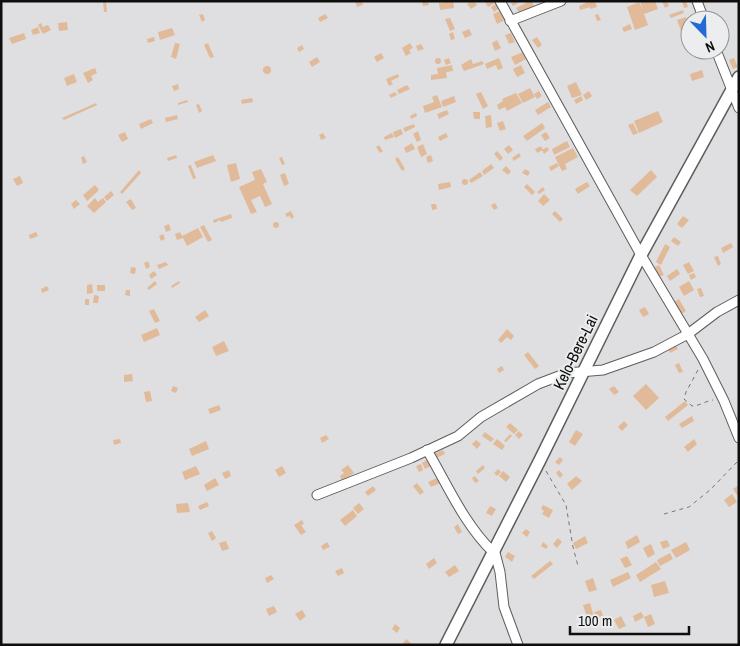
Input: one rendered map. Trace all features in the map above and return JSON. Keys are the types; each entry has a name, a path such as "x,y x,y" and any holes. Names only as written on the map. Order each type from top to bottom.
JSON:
{"main road":[{"name":"Kelo-Bere-Lai","path":"446,645 641,255 739,77"}],"street":[{"path":"500,1 641,255 703,359 724,401 739,438"},
{"path":"510,21 562,1"},
{"path":"720,60 739,108"},
{"path":"318,495 458,436 481,418 524,391 567,373 603,370 646,355 688,334 716,312 739,300"},
{"path":"427,450 466,517 486,545 494,550 500,572 504,607 518,645"}],"path":[{"path":"703,359 684,399 692,406 698,406 713,400 724,401"},
{"path":"540,460 566,505 572,547 578,566"},
{"path":"664,514 689,507 710,490 739,460"}],"building":[{"path":"103,1 106,1 107,12 104,12"},
{"path":"355,1 362,1 363,5 357,7"},
{"path":"428,1 429,5 423,6 422,2"},
{"path":"453,1 454,8 440,10 439,3"},
{"path":"474,1 477,5 471,9 467,4"},
{"path":"494,1 495,3 488,7 485,2"},
{"path":"510,1 517,1 518,3 513,6"},
{"path":"532,1 534,7 520,14 516,8"},
{"path":"595,1 597,7 580,10 579,6"},
{"path":"640,1 655,1 658,9 644,14 648,25 635,30 627,7 639,2 643,10"},
{"path":"662,1 667,1 669,6 665,8"},
{"path":"682,1 686,1 688,7 684,8"},
{"path":"497,3 500,8 494,12 491,7"},
{"path":"500,11 505,20 497,24 493,14"},
{"path":"680,11 680,15 671,18 669,15"},
{"path":"203,14 205,20 202,22 199,15"},
{"path":"325,14 328,18 320,22 318,18"},
{"path":"598,14 601,20 597,21 595,15"},
{"path":"450,18 455,29 450,31 445,19"},
{"path":"67,22 68,30 59,31 58,23"},
{"path":"41,23 43,27 48,25 51,30 43,34 38,25"},
{"path":"630,24 632,29 624,32 622,28"},
{"path":"38,27 40,33 33,35 31,30"},
{"path":"172,28 175,35 160,40 158,32"},
{"path":"469,29 472,35 465,38 462,32"},
{"path":"453,32 455,39 451,40 449,34"},
{"path":"24,33 26,39 12,44 9,38"},
{"path":"511,33 515,42 509,44 505,35"},
{"path":"154,37 155,41 148,43 147,39"},
{"path":"537,37 542,45 538,48 532,40"},
{"path":"497,40 501,48 495,51 492,43"},
{"path":"175,43 180,44 176,59 171,57"},
{"path":"208,43 214,57 210,58 204,45"},
{"path":"410,43 413,48 409,50 411,53 406,56 402,48"},
{"path":"421,44 424,49 418,51 416,46"},
{"path":"302,45 304,49 299,52 297,48"},
{"path":"523,52 526,59 515,65 511,57"},
{"path":"381,53 384,58 377,62 374,57"},
{"path":"317,57 320,62 312,67 309,62"},
{"path":"438,58 441,61 438,64 435,61"},
{"path":"449,58 451,63 446,65 444,60"},
{"path":"499,58 503,68 498,70 496,65 487,69 485,64"},
{"path":"734,58 738,67 733,69 730,60"},
{"path":"471,59 473,64 482,61 484,64 464,71 461,65"},
{"path":"452,65 453,71 446,72 447,78 431,80 431,75 438,74 437,68"},
{"path":"521,65 525,73 517,77 513,69"},
{"path":"267,66 271,70 267,74 263,70"},
{"path":"95,68 97,73 91,76 93,80 88,83 83,73"},
{"path":"702,70 704,77 692,81 690,74"},
{"path":"74,74 77,82 67,86 64,78"},
{"path":"398,74 399,77 391,81 393,84 389,86 386,79"},
{"path":"576,82 582,95 572,98 567,86"},
{"path":"178,84 179,89 174,91 172,86"},
{"path":"407,85 410,89 399,94 397,90"},
{"path":"530,88 535,97 523,103 518,94"},
{"path":"539,91 542,96 537,99 534,94"},
{"path":"589,91 592,96 586,100 583,95"},
{"path":"395,92 397,95 391,98 389,95"},
{"path":"481,92 488,106 483,109 476,94"},
{"path":"516,93 522,103 507,111 505,107 499,110 497,105 503,101 502,99"},
{"path":"437,95 442,107 425,113 423,106 434,102 432,97"},
{"path":"454,96 456,102 443,107 441,101"},
{"path":"581,96 583,100 576,104 574,100"},
{"path":"252,98 253,102 242,104 241,100"},
{"path":"187,100 188,102 178,105 178,103"},
{"path":"548,102 551,107 538,115 535,110"},
{"path":"96,103 97,105 64,120 62,118"},
{"path":"199,104 202,111 199,113 196,105"},
{"path":"447,110 449,114 439,119 437,114"},
{"path":"658,111 663,122 639,133 634,121"},
{"path":"473,112 480,112 480,119 474,119"},
{"path":"416,113 417,116 411,119 410,116"},
{"path":"177,115 178,119 166,122 165,118"},
{"path":"491,115 492,127 486,128 485,116"},
{"path":"151,119 153,123 141,129 139,124"},
{"path":"503,121 506,129 500,131 497,123"},
{"path":"542,123 545,128 527,141 523,136"},
{"path":"633,123 638,133 633,135 628,125"},
{"path":"414,124 415,127 405,132 403,128"},
{"path":"401,129 403,134 395,138 393,132"},
{"path":"418,131 421,140 417,142 413,134"},
{"path":"125,132 128,139 122,142 118,135"},
{"path":"546,132 550,138 545,141 541,135"},
{"path":"323,133 326,138 321,140 319,135"},
{"path":"392,133 394,137 385,140 384,137"},
{"path":"446,133 448,137 440,141 438,137"},
{"path":"567,141 570,147 554,155 552,149"},
{"path":"412,143 415,149 406,153 404,148"},
{"path":"423,144 427,154 421,157 417,147"},
{"path":"379,145 383,151 380,153 376,147"},
{"path":"509,145 513,150 508,154 504,149"},
{"path":"541,146 543,150 537,153 535,149"},
{"path":"547,147 549,150 544,154 542,150"},
{"path":"573,148 578,157 565,164 567,169 562,171 555,157"},
{"path":"497,151 503,158 500,161 494,154"},
{"path":"519,153 521,156 514,161 512,158"},
{"path":"176,155 177,158 168,161 167,158"},
{"path":"213,155 216,161 197,168 194,162"},
{"path":"431,155 433,161 428,163 426,157"},
{"path":"84,156 87,162 83,164 81,157"},
{"path":"282,157 285,164 282,165 279,158"},
{"path":"398,157 405,169 402,171 395,159"},
{"path":"236,163 240,179 231,182 227,165"},
{"path":"557,163 559,166 551,171 549,167"},
{"path":"491,164 494,168 484,175 482,171"},
{"path":"191,165 196,178 193,179 188,166"},
{"path":"506,166 511,171 508,175 502,170"},
{"path":"261,169 267,182 263,184 272,204 265,207 260,196 251,200 257,212 251,214 239,187 255,180 252,172"},
{"path":"525,169 530,172 528,176 522,173"},
{"path":"139,170 141,173 122,194 120,192"},
{"path":"651,170 657,177 637,196 630,190"},
{"path":"480,172 483,176 471,183 469,180"},
{"path":"285,173 289,184 284,186 280,175"},
{"path":"20,176 23,183 17,186 13,179"},
{"path":"465,179 468,182 465,185 462,182"},
{"path":"450,182 451,187 439,190 438,184"},
{"path":"587,182 590,186 578,194 575,189"},
{"path":"527,184 535,192 532,195 524,187"},
{"path":"95,185 99,190 87,201 83,195"},
{"path":"543,187 545,190 539,194 537,192"},
{"path":"111,191 114,195 107,201 104,197"},
{"path":"544,194 550,200 543,206 538,201"},
{"path":"95,198 98,202 103,198 106,202 94,213 87,206"},
{"path":"131,199 136,208 132,210 126,202"},
{"path":"76,200 80,204 74,209 71,204"},
{"path":"495,203 498,208 494,210 491,205"},
{"path":"431,204 436,204 437,209 432,210"},
{"path":"291,211 294,217 291,219 290,216 287,217 285,214"},
{"path":"555,211 563,219 560,222 552,214"},
{"path":"231,214 232,218 214,223 213,220"},
{"path":"683,216 689,220 682,228 677,224"},
{"path":"276,222 279,225 276,228 273,225"},
{"path":"169,224 171,230 166,232 164,226"},
{"path":"204,225 212,240 208,242 200,227"},
{"path":"198,228 203,237 187,246 183,238 177,240 175,234 180,232 182,236"},
{"path":"36,232 38,236 30,239 29,235"},
{"path":"163,234 165,239 161,241 159,236"},
{"path":"674,237 681,242 678,246 671,241"},
{"path":"731,243 733,247 723,253 721,248"},
{"path":"665,244 670,247 661,265 656,262"},
{"path":"718,256 721,264 718,266 714,257"},
{"path":"148,261 150,267 146,269 144,263"},
{"path":"166,262 168,265 159,269 157,265"},
{"path":"689,262 694,271 688,274 683,265"},
{"path":"659,265 664,275 659,277 655,267"},
{"path":"131,267 136,268 135,274 130,273"},
{"path":"677,269 680,274 670,281 667,276"},
{"path":"154,271 157,275 151,279 149,275"},
{"path":"694,273 696,277 691,280 689,275"},
{"path":"155,281 157,284 149,290 147,288"},
{"path":"179,281 180,283 172,288 171,286"},
{"path":"689,281 694,290 684,296 679,287"},
{"path":"92,284 93,293 87,294 87,285"},
{"path":"97,285 105,285 105,291 97,291"},
{"path":"47,286 49,290 42,293 41,289"},
{"path":"701,288 704,296 700,297 697,289"},
{"path":"126,290 130,290 130,296 125,295"},
{"path":"94,295 99,296 98,303 93,303"},
{"path":"85,299 89,299 89,305 85,305"},
{"path":"679,299 686,311 681,314 674,302"},
{"path":"645,307 649,314 643,317 639,310"},
{"path":"154,309 160,321 155,323 149,311"},
{"path":"205,310 209,316 199,322 195,317"},
{"path":"157,328 160,335 144,342 141,335"},
{"path":"507,329 514,336 511,340 507,337 501,343 498,340"},
{"path":"224,341 229,351 216,356 212,347"},
{"path":"676,345 678,349 670,353 668,349"},
{"path":"528,352 539,366 535,369 524,355"},
{"path":"679,363 683,372 679,373 675,365"},
{"path":"502,366 504,370 499,373 497,369"},
{"path":"132,374 133,381 124,382 124,375"},
{"path":"646,384 659,398 646,410 633,396"},
{"path":"173,386 178,388 176,393 171,391"},
{"path":"614,386 619,392 614,395 609,389"},
{"path":"150,391 152,401 146,402 144,392"},
{"path":"685,401 688,405 668,421 665,417"},
{"path":"219,405 221,410 210,414 208,409"},
{"path":"692,416 694,421 682,428 679,424"},
{"path":"624,421 628,425 622,431 618,427"},
{"path":"510,423 518,430 514,434 506,427"},
{"path":"576,430 583,434 575,446 569,442"},
{"path":"519,431 523,435 519,439 515,435"},
{"path":"485,432 494,439 491,442 482,436"},
{"path":"510,434 512,436 506,442 504,441"},
{"path":"326,435 329,439 322,443 320,438"},
{"path":"120,439 121,443 114,445 113,440"},
{"path":"497,439 505,446 502,450 493,444"},
{"path":"694,439 697,444 688,452 684,447"},
{"path":"476,440 481,444 477,449 472,444"},
{"path":"206,441 209,449 192,456 189,449"},
{"path":"443,450 445,454 434,459 432,455"},
{"path":"560,457 563,460 559,465 555,462"},
{"path":"428,459 431,466 425,469 422,463"},
{"path":"421,464 423,470 419,472 416,466"},
{"path":"348,465 354,473 342,481 340,476 344,473 341,470"},
{"path":"483,465 485,468 478,474 476,471"},
{"path":"196,466 200,474 185,480 182,472"},
{"path":"282,466 286,473 279,477 275,470"},
{"path":"498,469 501,472 497,476 494,473"},
{"path":"229,470 231,476 225,479 222,473"},
{"path":"559,470 563,475 560,478 556,473"},
{"path":"503,471 510,477 506,482 499,476"},
{"path":"475,476 479,481 475,483 472,478"},
{"path":"576,476 582,481 572,490 567,484"},
{"path":"215,478 219,485 207,491 204,485"},
{"path":"437,478 440,483 431,487 428,482"},
{"path":"417,483 424,492 420,495 413,486"},
{"path":"739,485 739,494 737,495 733,489"},
{"path":"373,486 376,490 368,496 365,492"},
{"path":"732,494 737,502 729,507 724,500"},
{"path":"207,502 209,506 200,510 198,506"},
{"path":"188,503 190,512 177,513 176,504"},
{"path":"359,503 364,509 358,514 353,508"},
{"path":"543,505 553,510 549,518 542,514 544,511 541,509"},
{"path":"490,506 496,509 492,516 486,513"},
{"path":"353,510 357,516 345,526 340,520"},
{"path":"302,520 304,524 301,525 306,532 301,535 294,525"},
{"path":"458,524 462,532 458,534 454,527"},
{"path":"526,529 530,532 527,537 522,533"},
{"path":"212,531 216,538 212,541 208,533"},
{"path":"637,535 640,542 628,549 625,542"},
{"path":"585,536 588,543 576,549 573,543"},
{"path":"558,538 562,542 557,548 553,544"},
{"path":"667,540 670,546 663,549 660,542"},
{"path":"226,541 229,549 222,551 219,543"},
{"path":"327,542 330,547 323,550 321,546"},
{"path":"543,542 548,546 546,549 541,546"},
{"path":"686,542 690,550 676,558 671,550"},
{"path":"651,544 655,554 648,558 643,548"},
{"path":"508,552 515,556 512,562 505,557"},
{"path":"670,553 673,559 660,566 657,560"},
{"path":"627,556 632,565 625,568 620,559"},
{"path":"434,558 437,563 429,569 426,564"},
{"path":"550,561 553,564 534,579 531,576"},
{"path":"656,562 661,569 640,582 636,575"},
{"path":"455,565 459,571 449,577 445,572"},
{"path":"342,568 344,573 338,576 335,571"},
{"path":"628,572 631,578 613,587 610,580"},
{"path":"271,575 274,579 267,583 265,578"},
{"path":"593,578 597,590 589,592 585,581"},
{"path":"665,581 669,593 654,597 651,585"},
{"path":"590,603 595,620 589,623 583,605"},
{"path":"274,606 277,612 269,616 266,609"},
{"path":"302,610 306,616 300,621 295,614"},
{"path":"601,610 603,616 596,618 594,612"},
{"path":"641,612 644,617 635,622 633,616"},
{"path":"651,614 655,624 648,627 644,617"},
{"path":"621,616 626,626 619,629 614,620"},
{"path":"395,624 400,628 397,633 392,629"},
{"path":"406,639 411,643 410,645 402,645"}]}
